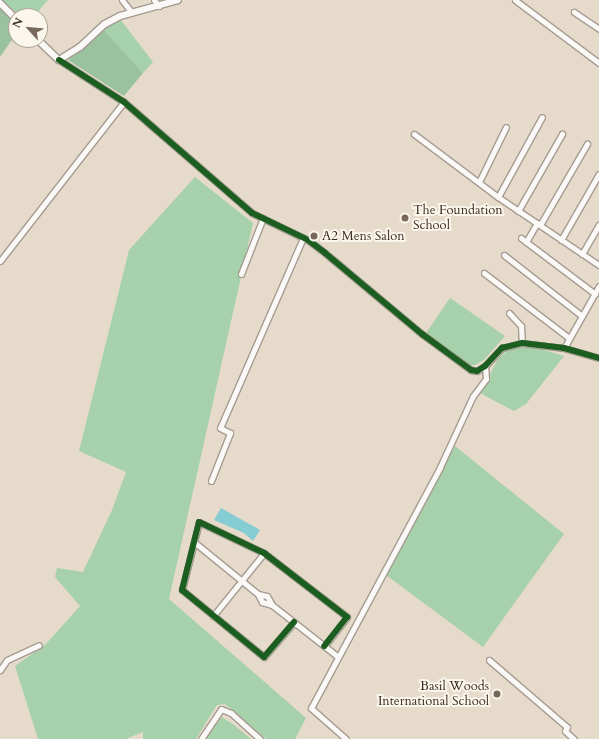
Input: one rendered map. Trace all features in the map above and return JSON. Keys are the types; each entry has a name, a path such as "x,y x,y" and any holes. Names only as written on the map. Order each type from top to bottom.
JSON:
{"street":[{"path":"122,0 132,13"},
{"path":"154,0 159,6"},
{"path":"59,60 80,47 105,24 132,13 178,0"},
{"path":"515,0 599,63"},
{"path":"0,3 8,11"},
{"path":"574,12 599,29"},
{"path":"46,48 59,60 124,102 241,203 262,218 303,238 471,370 477,371 485,366 502,348 522,343 564,348 599,358"},
{"path":"0,261 124,102"},
{"path":"498,197 542,118"},
{"path":"479,182 506,126"},
{"path":"414,134 498,197 599,265"},
{"path":"518,211 562,134"},
{"path":"526,242 587,144"},
{"path":"561,240 599,174"},
{"path":"241,274 262,218"},
{"path":"582,254 599,225"},
{"path":"210,480 230,433 220,428 303,238"},
{"path":"521,238 595,294"},
{"path":"504,255 582,316"},
{"path":"484,273 569,338"},
{"path":"564,348 599,286"},
{"path":"509,313 521,326 522,343"},
{"path":"346,739 311,708 337,656 440,467 473,396 486,379 485,366"},
{"path":"294,622 264,657 182,590 199,522 264,553 347,617 324,646"},
{"path":"194,542 258,594 267,596 272,605 337,656"},
{"path":"213,616 264,553"},
{"path":"0,670 7,660 38,645"},
{"path":"489,660 567,727 565,731 574,739"},
{"path":"201,739 221,709 231,713 260,739"}],"green space":[{"path":"2,0 48,0 41,8 11,8"},
{"path":"0,7 8,15 8,46 0,57"},
{"path":"120,19 153,62 143,73 103,29"},
{"path":"103,29 143,73 124,96 68,60"},
{"path":"195,177 253,223 169,599 306,718 295,739 266,739 225,704 217,705 196,739 143,739 143,732 126,739 38,739 15,666 46,644 80,606 55,577 57,568 83,572 112,510 126,472 79,451 129,250"},
{"path":"450,298 505,336 484,360 475,365 470,365 426,333"},
{"path":"519,348 537,348 564,356 526,404 514,411 480,393 498,359 507,351"},
{"path":"455,446 564,534 483,647 386,575"},
{"path":"222,717 234,725 251,739 205,739"}],"water":[{"path":"221,508 260,530 253,541 244,533 214,520"}],"cycle path":[{"path":"59,60 124,102 252,213 308,240 422,334 471,370 477,371 485,366 502,348 522,343 564,348 599,358"},
{"path":"294,622 264,657 182,590 199,522 264,553 347,617 324,646"}],"place":[{"name":"The Foundation School","path":"405,218"},
{"name":"A2 Mens Salon","path":"314,236"},
{"name":"Basil Woods International School","path":"497,694"}]}
